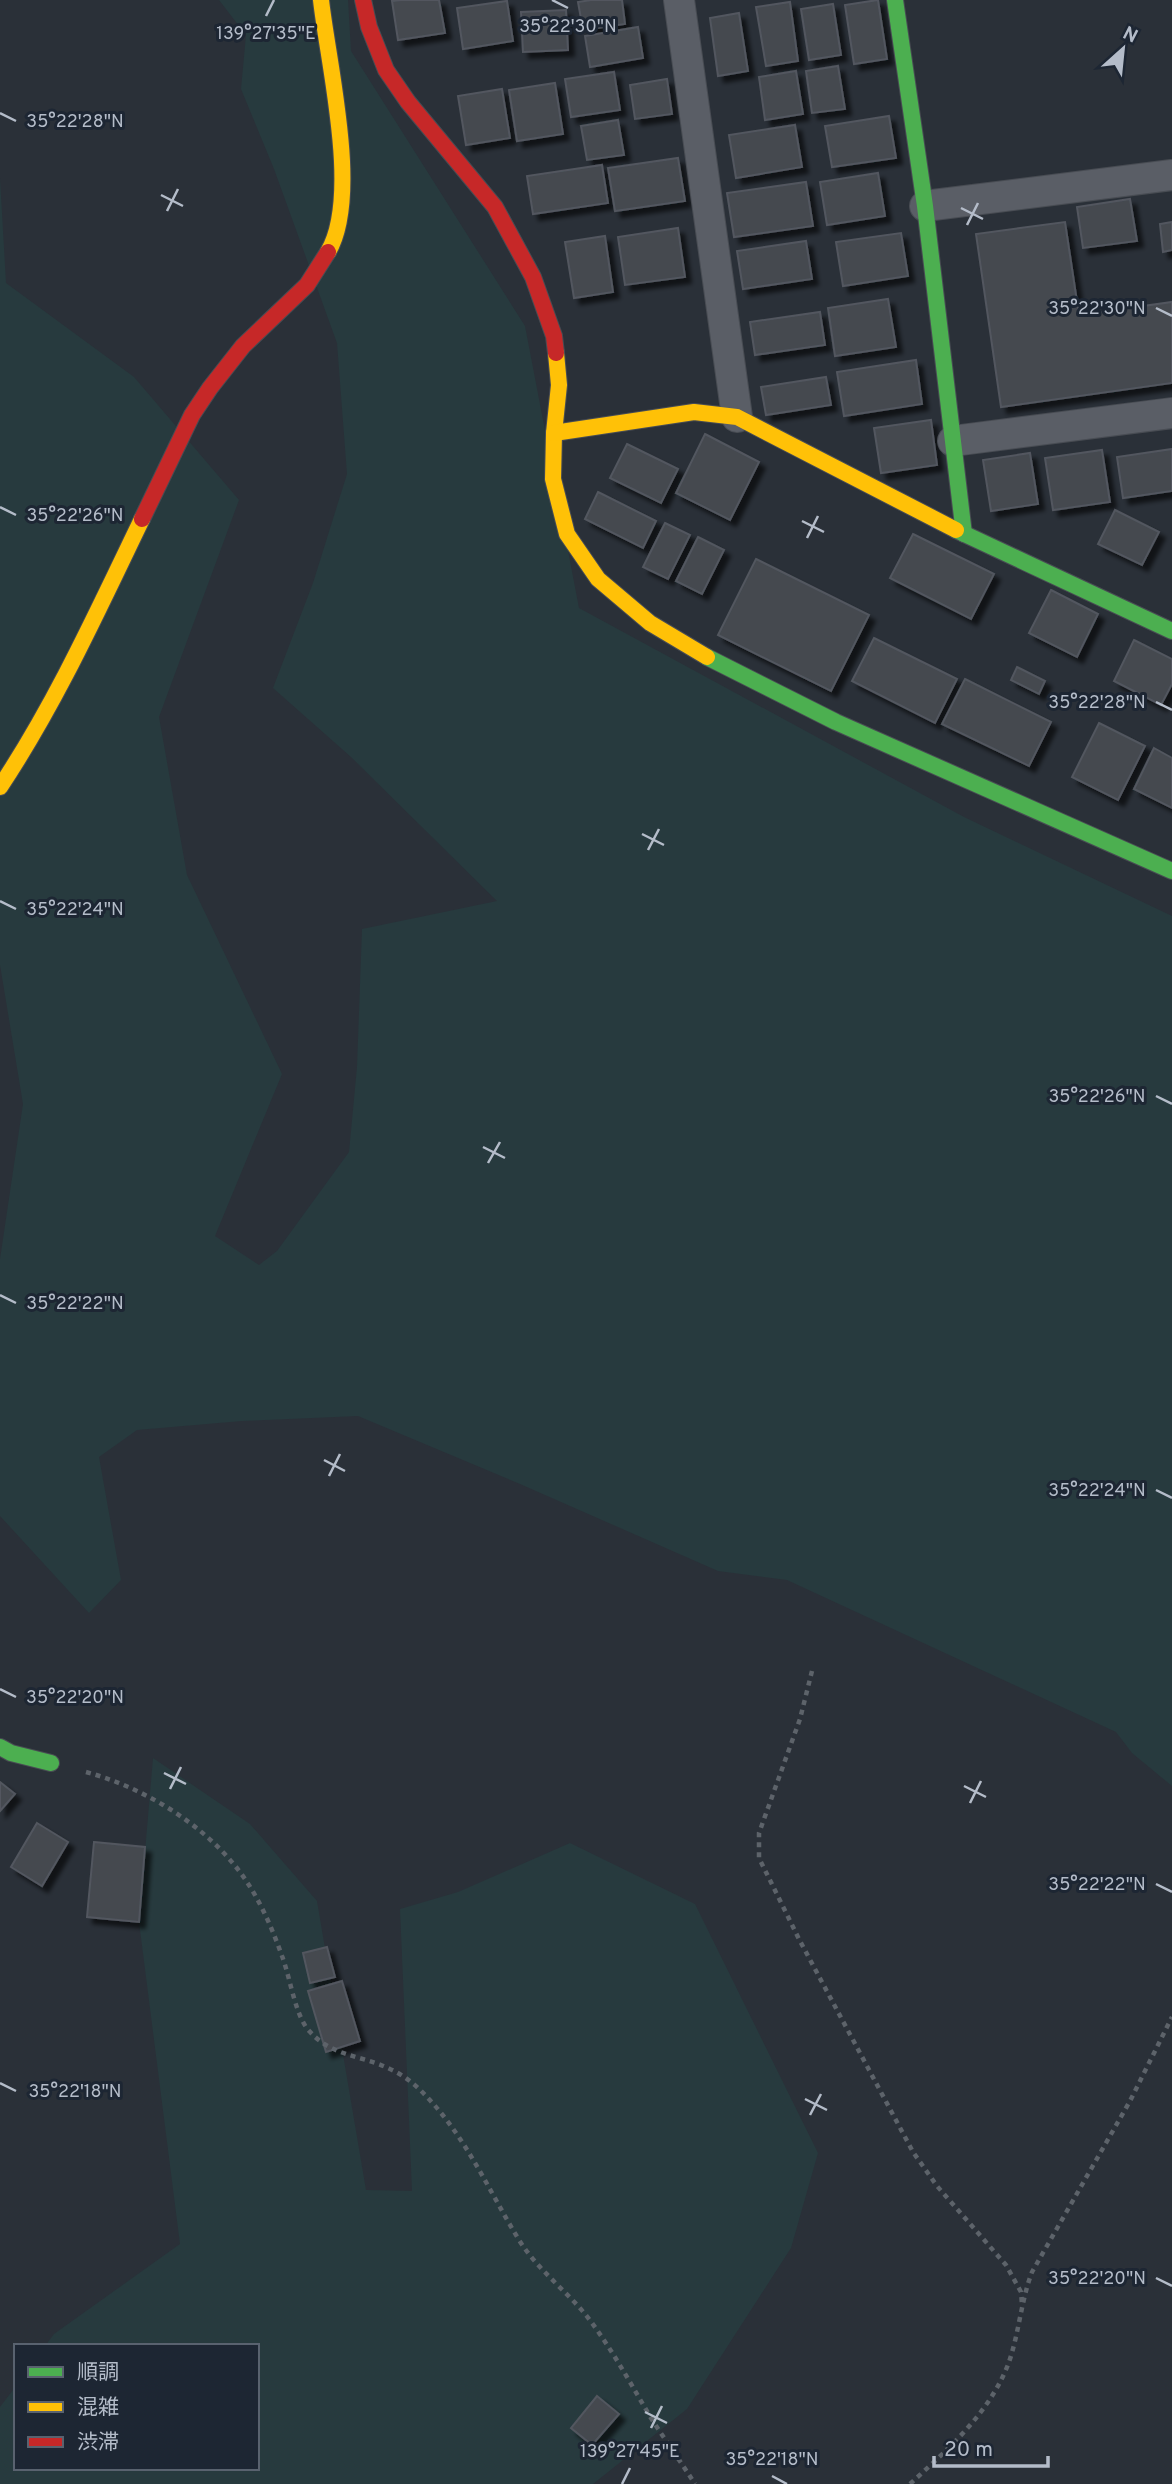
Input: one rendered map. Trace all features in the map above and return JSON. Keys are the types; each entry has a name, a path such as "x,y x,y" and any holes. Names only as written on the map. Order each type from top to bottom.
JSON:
{"street":[{"path":"0,787 23,752 76,654 192,415 243,346 290,303 317,273 333,244 342,213 341,169 337,113 322,26 321,0"},
{"path":"363,0 369,27 386,70 408,102 495,207 533,277 554,336 559,385 553,479 567,534 598,579 650,623 711,659 836,722 1172,871"},
{"path":"679,0 737,417"},
{"path":"895,0 925,206 964,534"},
{"path":"925,206 1172,175"},
{"path":"554,433 694,412 737,417 964,534 1172,631"},
{"path":"953,441 1172,413"},
{"path":"0,1747 11,1753 51,1763"}],"path":[{"path":"812,1671 800,1719 759,1833 758,1858 913,2151 937,2186 1006,2265 1021,2292 1022,2305"},
{"path":"51,1763 100,1776 134,1789 210,1839 237,1868 261,1905 305,2024 318,2040 334,2051 389,2068 411,2081 428,2098 458,2134 520,2241 601,2335 695,2484"},
{"path":"910,2484 970,2426 987,2404 1009,2362 1032,2272 1123,2113 1172,2017"}],"green space":[{"path":"219,0 348,0 351,51 525,326 579,608 964,817 1172,916 1172,1786 1132,1753 1116,1732 787,1580 718,1571 358,1416 242,1421 137,1430 99,1457 121,1580 89,1613 0,1516 0,1259 23,1104 0,965 0,178 6,283 134,377 239,500 159,717 187,875 282,1074 215,1236 259,1265 277,1251 349,1152 357,1067 362,929 497,901 351,757 273,688 313,583 347,474 337,343 274,169 241,89 246,35"},
{"path":"153,1758 250,1824 317,1901 366,2190 412,2191 400,1909 458,1892 570,1843 695,1904 818,2153 791,2248 687,2409 593,2484 0,2484 0,2407 14,2389 14,2470 259,2470 259,2344 46,2344 54,2334 180,2244 139,1922"}],"building":[{"path":"439,0 445,33 398,40 392,1"},
{"path":"622,0 625,24 583,30 578,2"},
{"path":"878,0 887,59 854,64 845,5"},
{"path":"507,1 513,41 463,49 457,8"},
{"path":"790,2 798,61 766,66 756,7"},
{"path":"833,4 841,55 809,60 801,9"},
{"path":"566,10 568,50 523,52 521,12"},
{"path":"739,13 748,71 718,76 710,18"},
{"path":"638,27 643,58 590,67 585,36"},
{"path":"838,66 845,109 812,113 806,71"},
{"path":"796,71 803,114 765,120 759,77"},
{"path":"614,72 620,110 571,117 565,79"},
{"path":"667,79 672,114 635,119 630,85"},
{"path":"555,83 563,134 517,141 509,90"},
{"path":"502,89 510,138 466,145 458,96"},
{"path":"889,116 896,158 832,167 825,126"},
{"path":"618,120 624,155 587,160 581,126"},
{"path":"795,125 802,167 736,178 729,135"},
{"path":"678,158 685,201 615,211 608,168"},
{"path":"602,165 608,203 533,214 527,176"},
{"path":"878,173 885,216 827,225 820,182"},
{"path":"806,182 813,226 734,237 727,193"},
{"path":"1130,199 1137,241 1083,248 1077,207"},
{"path":"1065,222 1079,315 1172,302 1172,383 1001,407 976,234"},
{"path":"1172,222 1172,250 1163,252 1160,224"},
{"path":"678,228 685,277 625,285 618,237"},
{"path":"901,233 908,276 843,286 836,242"},
{"path":"605,236 613,292 574,298 565,242"},
{"path":"806,241 812,279 743,289 737,251"},
{"path":"888,299 896,347 835,356 828,308"},
{"path":"820,312 825,345 755,355 750,322"},
{"path":"916,360 922,404 844,416 837,372"},
{"path":"826,377 831,405 766,415 761,387"},
{"path":"931,420 937,465 881,473 874,428"},
{"path":"705,434 759,462 730,520 676,493"},
{"path":"627,444 678,469 661,503 610,478"},
{"path":"1172,449 1172,491 1123,498 1117,457"},
{"path":"1102,450 1110,502 1053,510 1045,458"},
{"path":"1030,453 1038,504 991,511 983,460"},
{"path":"598,492 656,521 643,548 585,519"},
{"path":"1115,510 1159,532 1142,565 1098,544"},
{"path":"665,523 690,535 668,579 643,567"},
{"path":"913,534 994,574 971,619 890,578"},
{"path":"698,537 724,550 702,594 676,581"},
{"path":"756,559 869,615 831,691 718,635"},
{"path":"1051,590 1098,614 1077,657 1029,633"},
{"path":"874,638 957,679 935,723 852,681"},
{"path":"1134,640 1172,659 1172,684 1161,705 1114,681"},
{"path":"1017,667 1045,681 1039,694 1011,680"},
{"path":"965,679 1051,722 1029,766 942,724"},
{"path":"1099,723 1145,746 1118,800 1072,777"},
{"path":"1154,748 1172,758 1172,808 1134,789"},
{"path":"0,1782 15,1794 0,1811"},
{"path":"37,1823 68,1842 42,1886 11,1867"},
{"path":"94,1842 145,1847 139,1922 87,1917"},
{"path":"327,1947 335,1977 310,1983 303,1953"},
{"path":"342,1981 360,2041 326,2052 308,1991"},
{"path":"597,2396 619,2414 592,2445 571,2428"}],"traffic: fast":[{"path":"895,0 925,206 964,534"},
{"path":"956,530 1172,631"},
{"path":"707,657 836,722 1172,871"},
{"path":"0,1747 11,1753 51,1763"}],"traffic: slow":[{"path":"321,0 335,93 342,165 342,198 337,228 328,252"},
{"path":"556,353 559,385 553,479 567,534 598,579 650,623 707,657"},
{"path":"554,433 694,412 737,417 956,530"},
{"path":"0,787 58,689 142,519"}],"traffic: jam":[{"path":"363,0 369,27 386,70 408,102 495,207 533,277 554,336 556,353"},
{"path":"142,519 192,415 210,388 243,346 307,285 328,252"}]}
